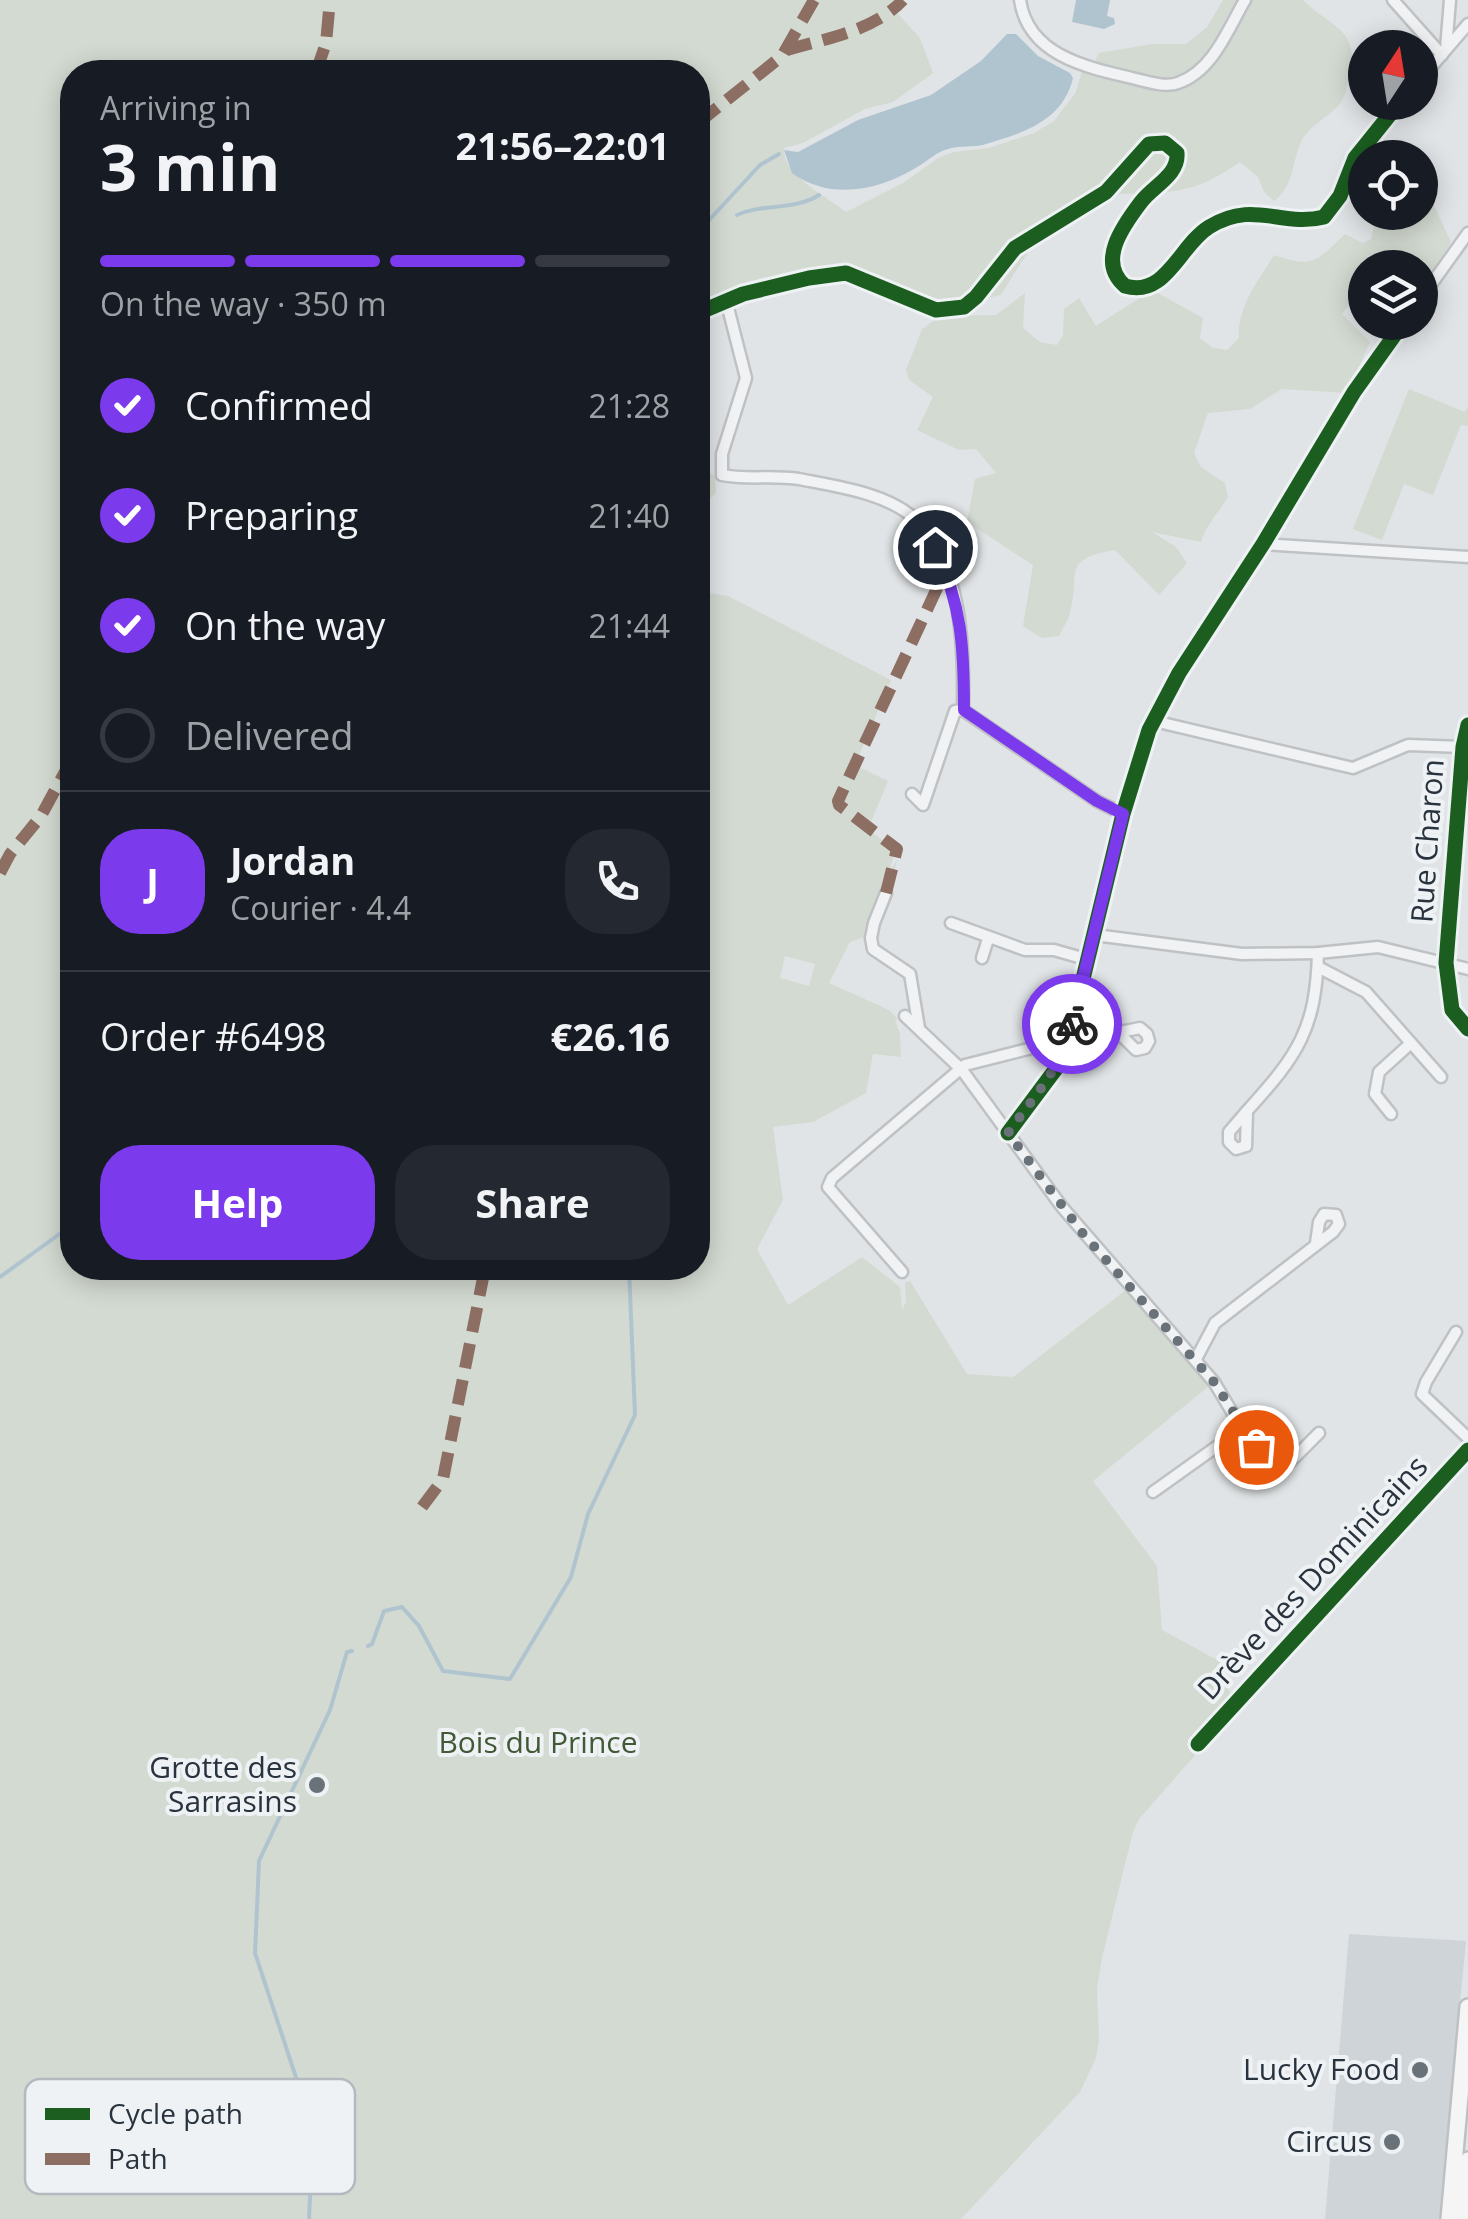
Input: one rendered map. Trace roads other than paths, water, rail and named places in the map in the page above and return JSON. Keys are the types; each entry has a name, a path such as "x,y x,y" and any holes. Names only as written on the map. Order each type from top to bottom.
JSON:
{"main road":[{"path":"1449,2219 1468,2007"},
{"path":"1463,2219 1468,2160"}],"street":[{"path":"1020,0 1022,20 1040,42 1078,65 1170,85 1200,70 1213,56 1246,0"},
{"path":"1393,0 1444,52"},
{"path":"1444,52 1450,0"},
{"path":"1438,59 1468,24"},
{"path":"710,307 808,278 846,273 936,310 964,307 1015,248 1106,192 1149,144 1165,143 1177,153 1178,161 1172,173 1140,202 1112,250 1110,262 1112,273 1124,286 1146,288 1159,282 1194,238 1231,216 1258,213 1299,220 1324,217 1340,196 1355,158 1386,120"},
{"path":"1438,275 1468,233"},
{"path":"726,300 746,378 722,454 722,475 769,475 829,486 874,498 915,519 929,535 940,558 959,615 964,640 964,710"},
{"path":"1008,1133 1058,1066 1066,1049 1123,814 1154,721 1179,673 1264,544 1354,392 1391,340"},
{"path":"1264,544 1468,557"},
{"path":"912,794 923,805 955,711 964,710 1097,801 1123,814"},
{"path":"1154,721 1353,768 1408,745 1462,747"},
{"name":"Rue Charon","path":"1468,725 1462,747 1446,963 1452,1010 1468,1028"},
{"path":"886,893 871,938 873,948 910,974 919,1028"},
{"path":"951,923 1025,950 1054,950 1089,960"},
{"path":"1095,934 1242,954 1378,947 1468,969"},
{"path":"982,958 988,938"},
{"path":"1247,1111 1275,1080 1305,1034 1317,996 1318,952"},
{"path":"1318,967 1366,992 1441,1077"},
{"path":"1080,994 1120,1032"},
{"path":"905,1016 962,1070 1084,1235 1196,1360 1244,1427 1268,1472 1291,1461 1319,1433"},
{"path":"902,1272 828,1187 832,1178 975,1060 1040,1046 1072,1025"},
{"path":"1391,1114 1375,1094 1378,1072 1411,1042"},
{"path":"1196,1360 1215,1323 1316,1243"},
{"path":"1456,1332 1422,1394 1468,1438"},
{"path":"1154,1492 1244,1427"},
{"name":"Drève des Dominicains","path":"1198,1744 1468,1450"}],"water":[{"path":"1076,0 1110,0 1107,16 1114,18 1115,24 1104,29 1072,22"},
{"path":"1007,34 1016,34 1038,56 1073,78 1060,105 1040,123 986,144 944,150 907,173 874,186 840,190 807,182 792,173 784,150 798,152 858,120 931,95 981,61"}],"waterway":[{"path":"710,219 760,165 779,154"},
{"path":"737,215 799,203 819,195"},
{"path":"0,1277 60,1234"},
{"path":"368,1646 384,1611 402,1607 419,1626 443,1671 510,1679 571,1577 588,1514 635,1415 629,1280"},
{"path":"297,2079 255,1953 259,1861 330,1710 347,1652 352,1651"},
{"path":"309,2219 310,2194"}],"place":[{"name":"Grotte des Sarrasins","path":"317,1785"},
{"name":"Lucky Food","path":"1420,2070"},
{"name":"Circus","path":"1392,2142"}],"park label":[{"name":"Bois du Prince","path":"538,1743"}]}
